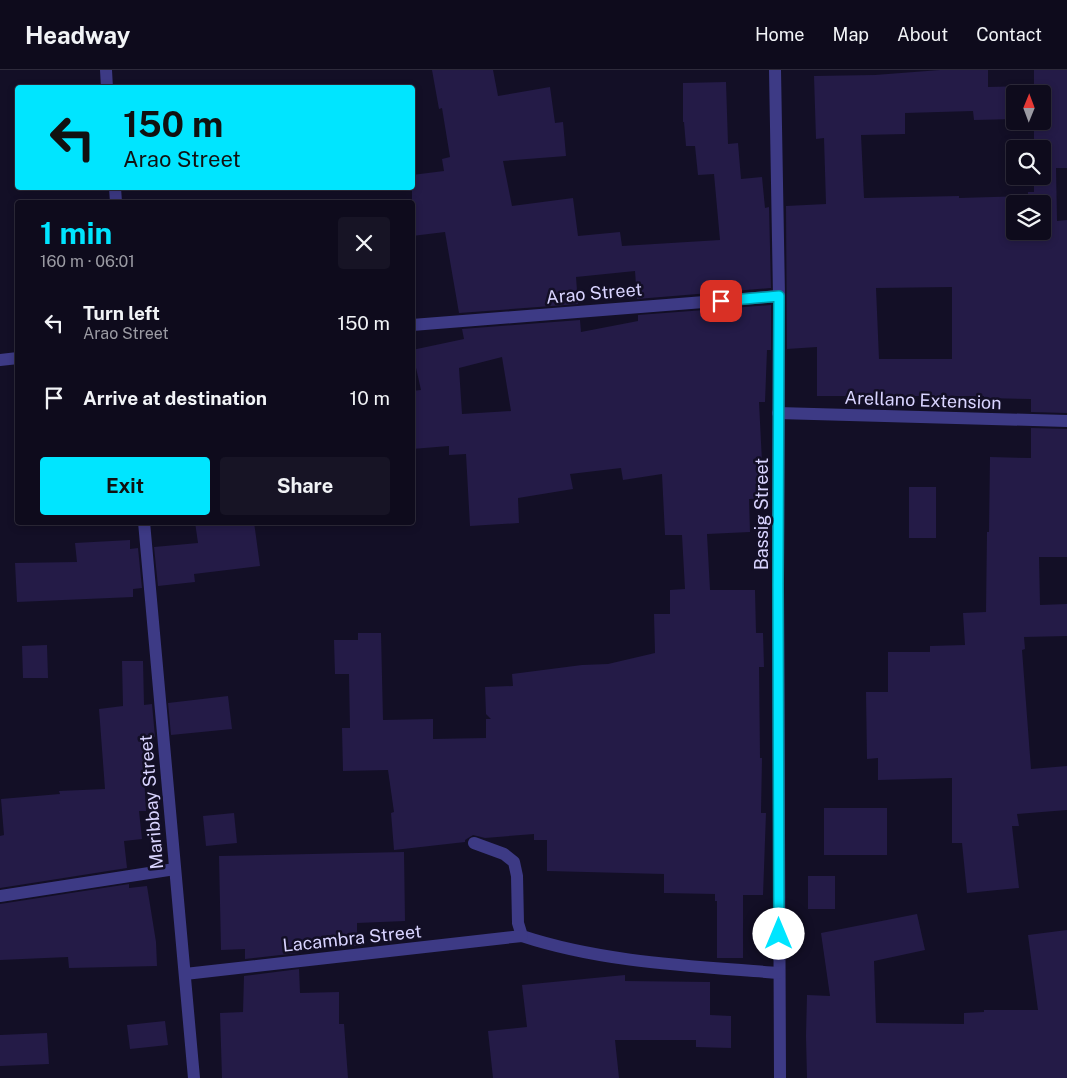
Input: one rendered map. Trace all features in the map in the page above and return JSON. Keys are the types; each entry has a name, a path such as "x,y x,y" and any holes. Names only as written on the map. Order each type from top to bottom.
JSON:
{"street":[{"path":"106,70 107,85"},
{"name":"Bassig Street","path":"775,70 779,296 780,1078"},
{"name":"Arao Street","path":"415,325 779,296"},
{"path":"0,360 15,358"},
{"name":"Arellano Extension","path":"778,413 1067,422"},
{"name":"Maribbay Street","path":"144,525 194,1078"},
{"path":"474,843 504,854 514,862 517,876 518,923 522,936"},
{"path":"0,896 175,869"},
{"name":"Lacambra Street","path":"185,974 522,936 554,946 587,953 671,964 779,973"}],"building":[{"path":"432,70 493,70 498,96 550,87 555,123 563,122 566,156 503,161 512,206 573,198 578,236 620,232 622,246 720,240 714,174 698,175 695,146 686,146 683,122 683,83 726,82 728,144 738,143 741,179 762,177 765,208 769,207 771,288 637,299 635,271 576,277 578,304 459,313 445,232 415,236 415,200 412,200 412,190 415,190 415,175 444,171 442,159 450,157 442,108 439,109"},
{"path":"940,70 988,70 988,87 1006,87 1006,119 974,120 973,111 905,113 905,134 861,135 864,198 1006,197 1006,240 1051,240 1051,195 1028,195 1028,192 1034,192 1034,185 1051,185 1051,140 1034,140 1034,130 1051,130 1051,85 1034,85 1034,70 1067,70 1067,168 1056,168 1057,221 1067,220 1067,413 1031,412 1031,399 984,398 984,396 817,396 817,347 787,349 786,206 826,204 824,138 816,139 814,76 875,75","holes":["952,287 952,359 879,359 876,288"]},
{"path":"771,305 771,350 767,350 765,402 759,402 762,462 767,498 749,499 750,532 707,534 710,590 755,590 756,633 763,633 764,667 759,667 760,758 762,758 761,813 766,813 763,895 743,895 743,958 717,958 717,901 715,901 715,894 664,893 664,874 547,871 547,840 534,840 534,834 485,838 473,835 465,840 465,842 394,850 391,813 394,812 388,770 343,771 342,728 350,728 349,674 335,674 334,640 358,640 358,633 381,633 383,720 433,719 433,739 486,738 486,719 491,719 486,714 485,687 513,686 512,674 582,665 608,664 655,653 654,614 670,614 670,590 685,589 682,535 665,535 662,474 623,480 621,468 570,474 573,489 518,498 519,523 470,526 466,454 449,455 449,446 415,449 415,391 421,390 415,363 415,349 464,339 462,329 580,320 581,332 638,321 638,315","holes":["502,357 511,411 462,414 459,368"]},
{"path":"1031,428 1067,429 1067,557 1039,557 1040,605 1067,604 1067,636 1024,637 1025,649 1022,650 1031,769 1067,766 1067,810 1017,814 1019,826 1012,826 1019,888 967,893 962,843 952,843 952,778 878,780 878,758 867,759 866,692 888,692 888,652 930,652 930,646 965,645 963,613 986,612 990,457 1031,458"},
{"path":"909,487 936,487 936,538 909,538"},
{"path":"195,525 254,525 260,566 194,574 195,582 158,586 154,547 198,543"},
{"path":"130,540 130,549 138,548 142,588 133,589 133,597 17,602 15,563 77,562 75,543"},
{"path":"47,645 48,678 23,678 22,646"},
{"path":"122,661 143,661 144,705 152,704 155,737 148,738 150,755 143,756 146,811 139,811 142,839 124,841 127,868 0,888 0,836 4,835 1,799 60,794 59,791 105,789 99,709 123,706"},
{"path":"228,696 232,729 171,735 168,703"},
{"path":"824,808 887,808 887,855 824,855"},
{"path":"234,813 237,843 206,846 203,816"},
{"path":"404,852 405,921 357,923 357,946 298,948 298,953 245,959 245,949 221,950 219,856"},
{"path":"808,876 835,876 835,909 808,909"},
{"path":"129,884 129,888 147,886 156,942 157,966 69,968 68,957 0,960 0,904"},
{"path":"917,914 925,950 874,961 876,1023 964,1024 964,1013 984,1012 984,1010 1038,1010 1028,935 1067,930 1067,1078 807,1078 807,995 830,996 821,933"},
{"path":"299,969 300,993 339,992 339,1024 344,1024 348,1078 222,1078 220,1013 243,1012 244,976"},
{"path":"625,975 625,981 710,982 710,1015 731,1016 731,1048 696,1047 696,1040 615,1040 619,1078 493,1078 488,1031 527,1027 522,985"},
{"path":"165,1021 168,1045 130,1049 127,1025"},
{"path":"47,1033 49,1064 0,1066 0,1035"}],"route":[{"path":"721,301 779,296 779,934"}]}
